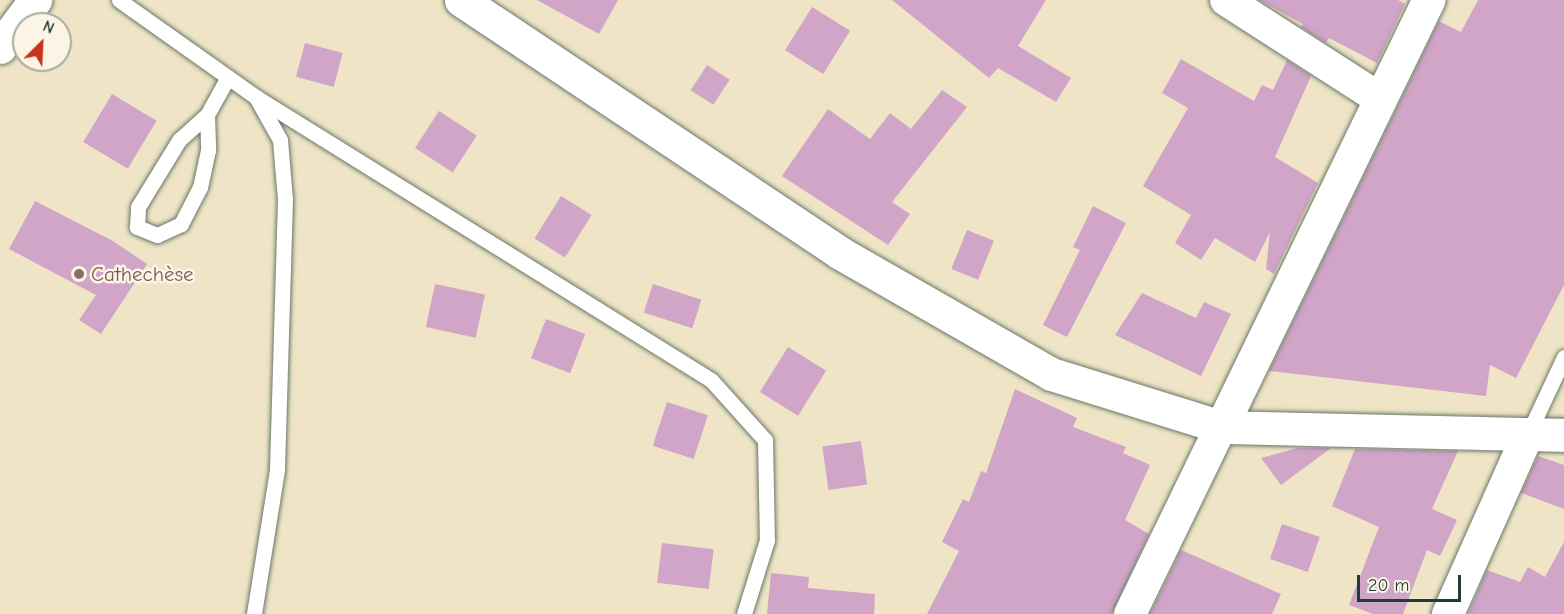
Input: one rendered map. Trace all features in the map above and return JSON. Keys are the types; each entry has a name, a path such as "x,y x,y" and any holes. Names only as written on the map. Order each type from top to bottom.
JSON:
{"street":[{"path":"0,47 35,0"},
{"path":"460,0 840,253 1051,374 1221,427 1564,435"},
{"path":"1226,0 1380,99"},
{"path":"1130,614 1428,0"},
{"path":"1448,614 1528,434"}],"lane":[{"path":"119,0 256,97 711,380 765,440 767,540 744,614"},
{"path":"207,115 208,150 200,187 181,224 157,235 136,227 138,207 173,149 207,115 228,77"},
{"path":"254,614 278,470 285,199 280,140 256,97"},
{"path":"1528,434 1564,357"}],"building":[{"path":"537,0 618,0 599,34"},
{"path":"892,0 1046,0 1018,46 1071,78 1056,102 998,68 989,78"},
{"path":"1259,0 1398,0 1405,4 1377,63 1329,38 1326,43 1301,27 1303,24"},
{"path":"1478,0 1564,0 1564,285 1516,378 1490,365 1486,396 1269,371 1439,21 1461,32"},
{"path":"812,7 850,31 823,74 785,50"},
{"path":"305,43 343,53 334,87 296,77"},
{"path":"1181,59 1254,101 1262,85 1273,90 1287,60 1311,76 1275,157 1318,183 1274,274 1266,269 1270,232 1255,262 1215,238 1201,260 1175,243 1191,215 1143,186 1188,108 1162,93"},
{"path":"707,65 730,80 713,105 691,90"},
{"path":"942,90 967,107 892,202 910,214 888,245 782,176 828,109 870,139 890,113 911,129"},
{"path":"112,94 157,121 128,169 83,142"},
{"path":"439,111 477,136 453,172 415,148"},
{"path":"561,196 592,215 565,257 535,238"},
{"path":"35,201 113,241 147,264 101,334 79,320 96,295 9,249"},
{"path":"1093,206 1126,223 1067,337 1043,325 1080,250 1073,247"},
{"path":"967,230 994,241 978,280 951,269"},
{"path":"435,284 485,295 476,338 426,327"},
{"path":"653,284 702,300 692,328 644,313"},
{"path":"1142,293 1196,318 1204,302 1231,314 1201,376 1115,335"},
{"path":"546,319 585,334 570,373 531,358"},
{"path":"788,347 826,371 798,416 760,392"},
{"path":"1015,389 1077,418 1073,427 1126,447 1123,453 1150,465 1125,520 1149,534 1112,614 927,614 959,551 942,542 963,499 969,502 981,471 986,473"},
{"path":"667,402 708,415 694,459 653,446"},
{"path":"861,441 867,485 829,490 822,446"},
{"path":"1298,448 1331,448 1281,485 1261,458"},
{"path":"1355,449 1458,451 1432,509 1457,520 1440,556 1427,550 1403,614 1373,614 1349,605 1379,527 1332,506"},
{"path":"1538,456 1564,465 1564,509 1521,493"},
{"path":"1282,524 1320,537 1308,572 1270,559"},
{"path":"1564,542 1564,614 1468,614 1487,570 1520,582 1528,567 1545,577"},
{"path":"662,543 714,549 709,589 657,583"},
{"path":"1181,550 1281,594 1272,614 1150,614"},
{"path":"771,573 809,577 808,588 875,594 874,614 767,614"}],"place":[{"name":"Cathechèse","path":"79,274"}]}
